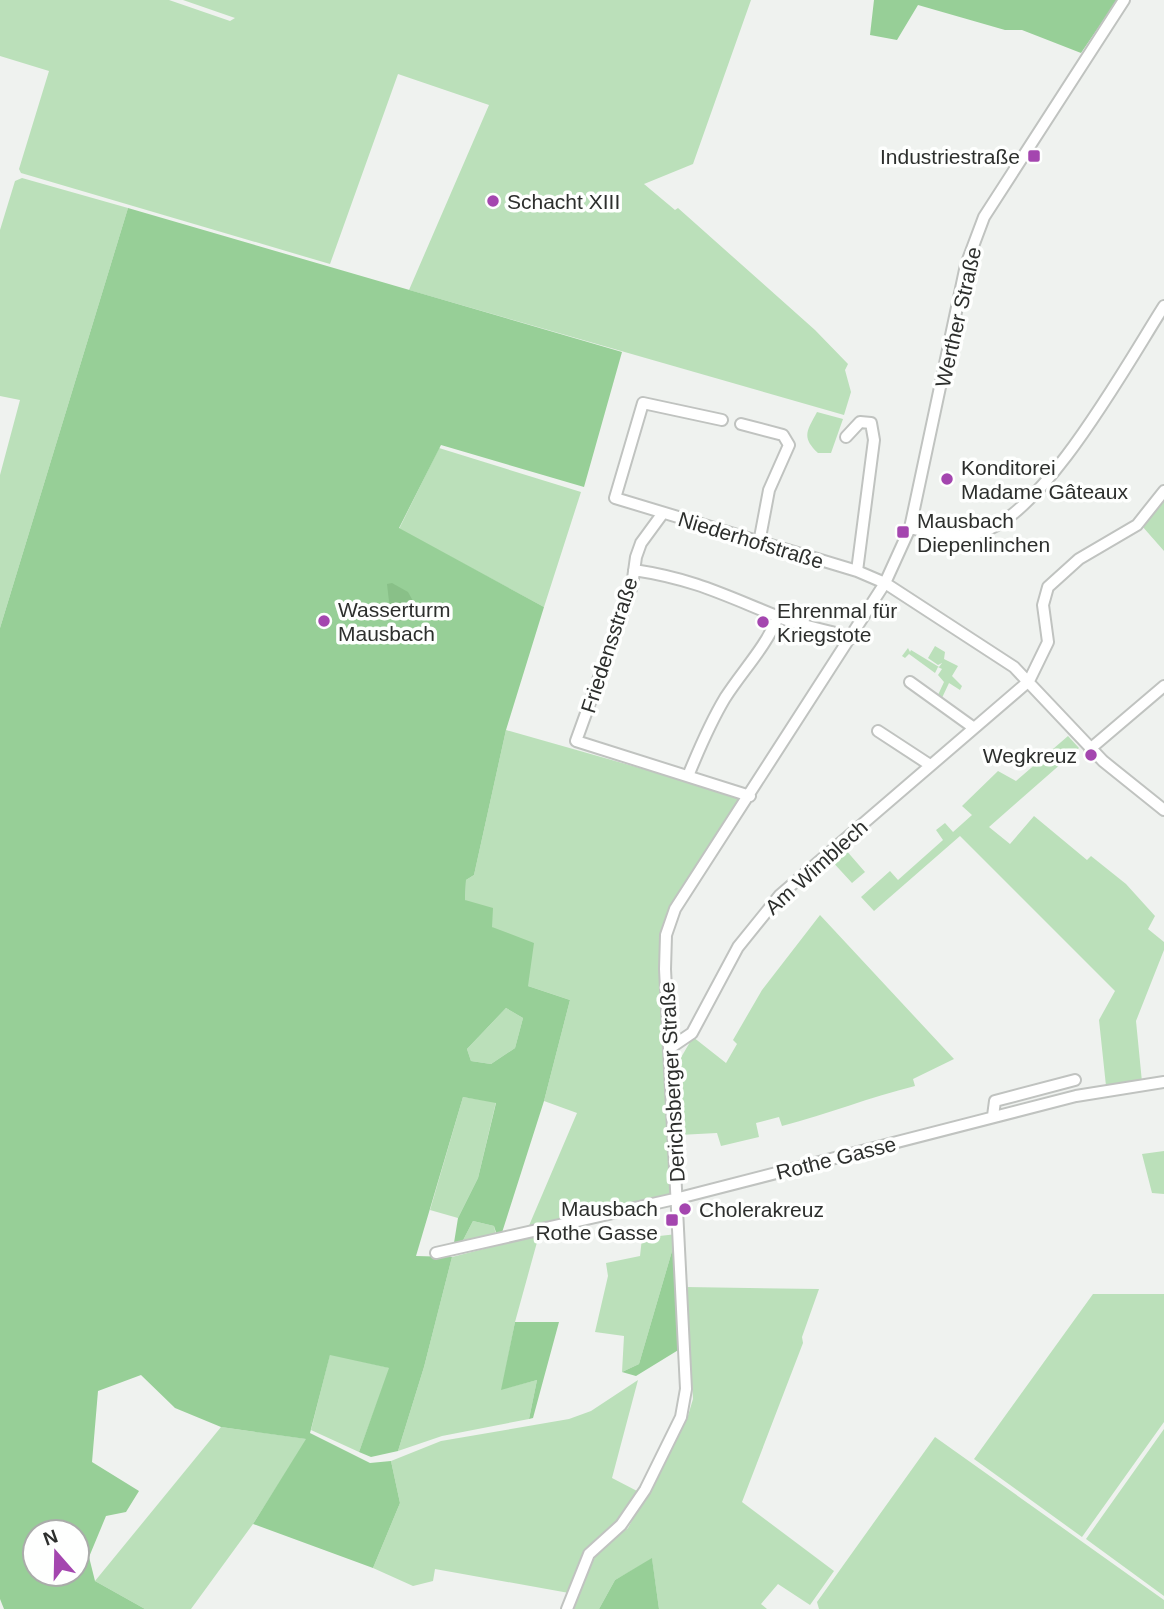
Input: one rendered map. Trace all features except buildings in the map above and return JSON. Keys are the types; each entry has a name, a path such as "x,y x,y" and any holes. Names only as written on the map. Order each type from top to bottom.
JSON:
{"street":[{"name":"Werther Straße","path":"885,583 910,528 967,265 984,217 1124,0"},
{"path":"910,528 931,534 972,534 1001,523 1015,511 1040,488 1074,446 1164,306"},
{"name":"Niederhofstraße","path":"722,420 647,401 643,403 615,498 857,571 885,583 1000,657 1029,681 1090,749 1164,810"},
{"path":"846,437 860,422 871,422 874,440 857,571"},
{"path":"741,424 782,435 789,445 769,490 759,542"},
{"path":"1029,681 1046,649 1042,605 1048,587 1079,559 1137,525 1164,491"},
{"name":"Friedensstraße","path":"663,513 641,543 632,586 576,741 688,776"},
{"path":"634,570 674,576 713,588 778,617 853,638"},
{"name":"Derichsberger Straße","path":"567,1609 589,1554 634,1510 681,1417 687,1362 664,951 669,922 684,893 853,638 885,583"},
{"path":"750,796 688,776 720,707 768,640 778,617"},
{"path":"910,681 974,728"},
{"name":"Am Wimblech","path":"670,1048 692,1033 738,947 771,905 1029,681"},
{"path":"1090,749 1164,686"},
{"path":"878,731 930,765"},
{"name":"Rothe Gasse","path":"993,1116 995,1101 1074,1080"},
{"name":"Rothe Gasse","path":"436,1253 678,1198 1076,1096 1164,1082"}],"shaded area":[{"path":"0,0 169,0 230,21 235,18 183,0 751,0 693,164 644,184 675,210 678,208 815,330 848,364 845,370 851,392 844,415 409,290 489,105 398,74 330,264 21,173 19,169 49,71 0,56"},
{"path":"874,0 1117,0 1081,53 1022,30 1005,30 918,5 897,40 870,35"},
{"path":"22,178 128,208 0,628 0,475 20,400 0,396 0,230 15,181"},
{"path":"128,208 622,352 584,487 441,445 399,528 544,607 506,730 474,875 466,880 465,900 493,908 492,927 534,943 528,986 570,1000 544,1101 499,1242 494,1226 473,1221 459,1248 453,1249 458,1218 478,1178 496,1103 463,1097 416,1256 452,1257 424,1367 398,1451 371,1457 359,1452 389,1368 330,1355 310,1433 370,1463 391,1461 400,1503 373,1568 253,1524 306,1439 221,1427 175,1408 141,1375 98,1391 92,1462 139,1491 126,1512 106,1516 91,1552 91,1518 21,1518 21,1588 91,1588 91,1565 95,1581 145,1609 4,1609 0,1599 0,628","holes":["506,1008 523,1018 515,1048 491,1064 471,1061 467,1049"]},
{"path":"817,412 843,419 831,453 818,453 809,443 808,429"},
{"path":"439,448 581,492 544,607 399,529"},
{"path":"1164,497 1164,551 1142,526"},
{"path":"392,583 408,592 413,601 410,616 401,621 390,610 387,584"},
{"path":"935,646 945,652 944,659 958,666 952,676 962,686 960,690 949,683 941,700 937,697 944,682 938,675 942,669 938,667 935,673 909,654 905,658 902,656 908,648 910,652 911,650 939,667 942,663 938,665 928,658"},
{"path":"506,730 742,797 673,901 661,937 674,1196 525,1235 577,1113 544,1101 570,1000 528,986 492,927 465,900 466,880 474,875"},
{"path":"1068,736 1079,748 989,827 1010,844 1034,816 1087,860 1091,856 1126,884 1155,916 1148,929 1164,942 1164,950 1136,1021 1142,1082 1106,1086 1099,1020 1115,991 960,836 874,911 861,897 890,871 898,880 943,840 936,830 945,823 953,832 972,815 962,806 998,771 1016,781"},
{"path":"845,849 865,872 852,883 829,858"},
{"path":"820,915 954,1059 913,1079 915,1086 782,1126 779,1117 756,1123 759,1137 721,1146 717,1133 679,1135 676,1066 693,1037 726,1063 737,1044 733,1040 762,990"},
{"path":"506,1008 523,1018 515,1048 491,1064 471,1061 467,1049"},
{"path":"463,1097 496,1102 478,1178 458,1218 430,1210"},
{"path":"1164,1151 1164,1194 1152,1193 1142,1154"},
{"path":"473,1221 494,1226 497,1240 459,1248"},
{"path":"677,1234 639,1364 622,1372 624,1336 595,1332 608,1276 606,1263 640,1256 642,1238"},
{"path":"677,1234 680,1349 636,1376 622,1372 639,1364"},
{"path":"539,1235 515,1322 502,1389 537,1380 529,1419 442,1436 398,1451 424,1367 452,1257"},
{"path":"686,1287 819,1289 802,1337 803,1343 742,1502 834,1571 810,1605 778,1584 761,1604 767,1609 659,1609 652,1559 615,1580 599,1609 572,1609 586,1569 598,1552 628,1528 687,1419 693,1399"},
{"path":"1093,1294 1164,1294 1164,1422 1082,1537 974,1459"},
{"path":"515,1322 559,1322 533,1418 529,1419 537,1380 501,1390"},
{"path":"330,1354 390,1368 359,1452 311,1430"},
{"path":"638,1380 612,1478 639,1492 622,1520 604,1536 569,1593 435,1569 433,1581 413,1586 373,1568 400,1503 391,1461 441,1441 569,1419 591,1411"},
{"path":"221,1427 307,1439 253,1524 191,1609 145,1609 95,1581"},
{"path":"1164,1429 1164,1596 1086,1539"},
{"path":"935,1437 1164,1600 1164,1609 819,1609 817,1602"},
{"path":"652,1558 659,1609 599,1609 615,1580"}],"place":[{"name":"Industriestraße","path":"1034,156"},
{"name":"Schacht XIII","path":"493,201"},
{"name":"Konditorei Madame Gâteaux","path":"947,479"},
{"name":"Mausbach Diepenlinchen","path":"903,532"},
{"name":"Wasserturm Mausbach","path":"324,621"},
{"name":"Ehrenmal für Kriegstote","path":"763,622"},
{"name":"Wegkreuz","path":"1091,755"},
{"name":"Cholerakreuz","path":"685,1209"},
{"name":"Mausbach Rothe Gasse","path":"672,1220"}]}
